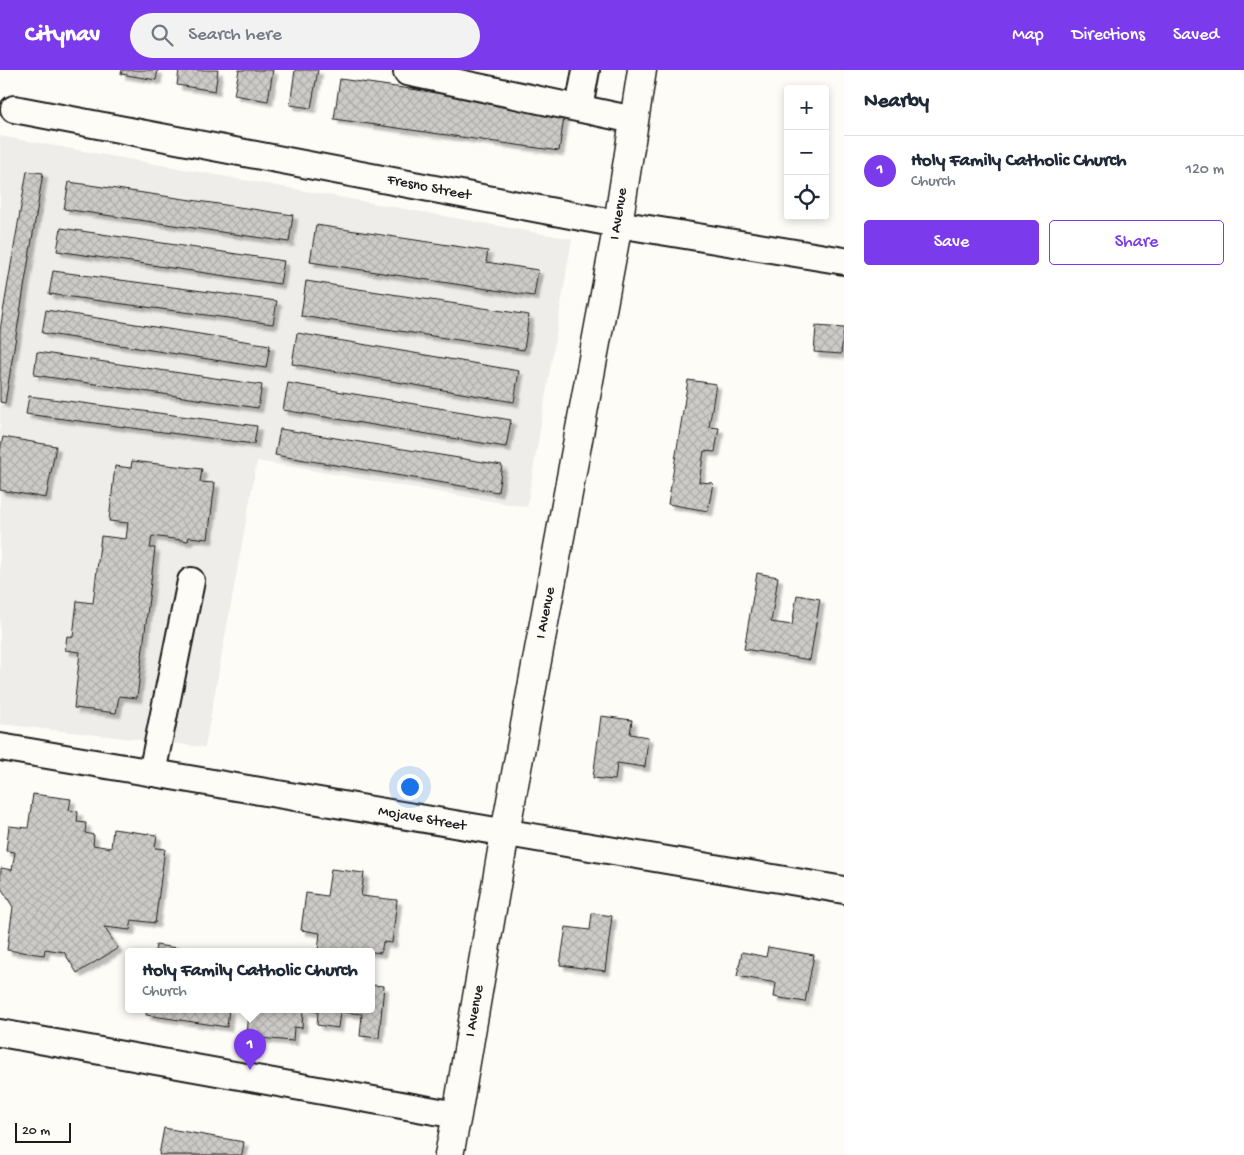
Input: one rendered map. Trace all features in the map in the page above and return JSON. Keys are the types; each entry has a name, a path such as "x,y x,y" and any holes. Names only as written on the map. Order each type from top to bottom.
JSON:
{"main road":[{"name":"I Avenue","path":"449,1155 505,833 618,224 642,70"}],"street":[{"path":"408,70 407,72 634,120"},
{"path":"579,108 586,70"},
{"name":"Fresno Street","path":"14,109 618,224 844,261"},
{"path":"152,773 191,581"},
{"name":"Mojave Street","path":"0,747 844,890"},
{"path":"0,1033 457,1115"}],"shaded area":[{"path":"0,136 572,239 527,507 257,461 205,747 0,724"}],"building":[{"path":"122,70 158,70 156,80 121,74"},
{"path":"179,70 218,70 215,91 177,85"},
{"path":"239,70 273,70 268,101 234,95"},
{"path":"295,70 318,70 311,108 290,105"},
{"path":"340,79 565,111 559,151 334,119"},
{"path":"27,171 43,173 5,403 0,402 0,330"},
{"path":"69,182 293,215 289,242 64,209"},
{"path":"316,225 488,251 486,262 538,270 534,296 310,262"},
{"path":"61,228 284,261 280,284 57,251"},
{"path":"53,271 277,301 273,324 49,294"},
{"path":"306,281 529,315 524,350 301,316"},
{"path":"46,310 270,345 266,368 42,333"},
{"path":"816,326 844,328 841,354 814,352"},
{"path":"297,333 519,371 514,402 292,364"},
{"path":"37,352 262,385 258,408 34,375"},
{"path":"688,380 716,384 709,427 719,428 715,452 704,451 699,482 713,483 708,511 668,504"},
{"path":"288,383 511,420 506,447 283,410"},
{"path":"29,396 257,426 254,444 26,414"},
{"path":"280,429 502,465 498,492 275,455"},
{"path":"3,437 56,446 46,498 0,490 0,451"},
{"path":"132,461 202,469 200,482 215,483 208,539 189,537 188,541 152,536 150,548 155,548 137,698 119,696 116,713 74,708 80,652 65,650 67,636 73,637 77,601 93,603 101,536 126,539 128,523 109,521 115,466 131,468"},
{"path":"757,573 778,577 771,622 792,625 797,595 820,599 810,660 744,649"},
{"path":"601,716 632,720 630,734 648,737 645,767 617,763 615,780 593,778"},
{"path":"33,794 71,799 69,810 78,812 77,822 86,823 85,833 94,835 93,845 111,848 113,829 157,835 155,848 165,849 155,923 132,920 130,930 104,927 118,948 77,973 64,952 45,949 44,955 7,950 13,907 0,886 1,868 12,870 15,852 6,851 9,826 28,828"},
{"path":"331,869 364,873 361,896 397,900 392,943 383,942 381,953 375,952 375,948 318,948 320,933 301,930 306,893 327,896"},
{"path":"592,913 612,916 605,971 560,965 566,927 590,930"},
{"path":"156,945 178,948 156,948"},
{"path":"768,947 814,955 805,1002 774,997 776,983 737,976 742,952 766,957"},
{"path":"375,985 384,986 379,1038 360,1036 362,1014 351,1013 375,1013"},
{"path":"146,1013 229,1013 227,1027 146,1015"},
{"path":"249,1013 303,1013 302,1028 294,1027 293,1041 247,1037"},
{"path":"318,1013 340,1013 338,1028 317,1025"},
{"path":"164,1128 244,1142 242,1155 159,1155"}],"place":[{"name":"Holy Family Catholic Church","path":"250,1070"}]}
